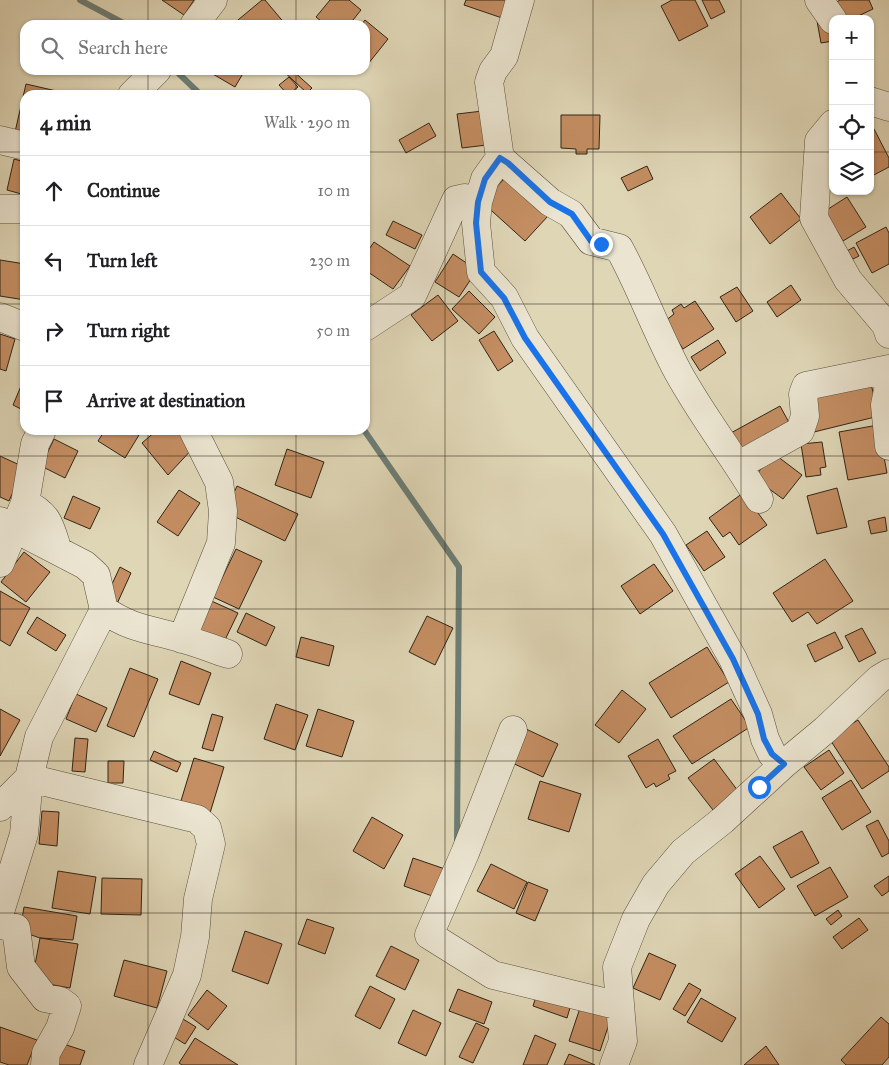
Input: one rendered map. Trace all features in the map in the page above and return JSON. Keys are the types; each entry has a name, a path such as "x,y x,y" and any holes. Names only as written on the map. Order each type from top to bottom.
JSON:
{"street":[{"path":"198,20 213,0"},
{"path":"520,0 504,56 493,71 489,82 500,158 485,179 478,202 476,223 481,272 504,298 525,338 663,534 733,659 758,714 764,739 772,754 784,764"},
{"path":"819,0 830,15"},
{"path":"137,90 152,75"},
{"path":"874,102 889,107"},
{"path":"829,129 819,141 814,218 848,280 886,325 889,334"},
{"path":"0,140 20,145"},
{"path":"500,158 508,163 550,202 572,214 591,241 619,248 631,268 654,326 678,372 696,404 739,464 758,498"},
{"path":"370,324 412,296 456,200 465,198 478,202"},
{"path":"0,209 20,209"},
{"path":"0,317 20,325"},
{"path":"739,464 800,431 805,416 803,394 806,386 889,369"},
{"path":"889,385 885,405 889,446"},
{"path":"0,563 7,524 26,502 36,444 40,435"},
{"path":"182,639 221,543 222,511 219,482 200,435"},
{"path":"26,502 36,508 48,520 58,551"},
{"path":"0,912 24,834 29,778 39,738 104,610 96,575 85,565 7,524"},
{"path":"104,610 122,623 228,654"},
{"path":"614,1065 623,1041 617,968 636,919 656,884 683,852 723,820 784,764 825,730 878,679 889,674"},
{"path":"513,730 466,853 429,934 493,975 620,1006"},
{"path":"0,807 29,778"},
{"path":"29,778 197,819 207,828 211,844 198,899 195,937 187,976 148,1065"},
{"path":"0,925 16,928 21,967 45,998 60,1001 67,1006 60,1028 46,1053 45,1065"}],"building":[{"path":"162,0 194,0 184,15"},
{"path":"262,0 265,0 282,20 238,20"},
{"path":"330,0 349,0 361,10 353,20 320,20 316,17"},
{"path":"466,0 512,0 505,19 464,5"},
{"path":"672,0 695,0 708,26 679,41 661,6"},
{"path":"702,0 719,0 725,12 711,19"},
{"path":"840,0 869,0 873,9 860,15 841,15 835,3"},
{"path":"829,19 829,42 821,43 817,21"},
{"path":"370,24 388,39 370,62"},
{"path":"215,75 242,75 235,87"},
{"path":"287,75 298,75 312,88 304,90"},
{"path":"289,77 298,87 294,90 284,90 279,85"},
{"path":"26,84 52,90 25,90"},
{"path":"20,110 20,133 15,132"},
{"path":"491,110 495,144 462,148 457,114"},
{"path":"561,115 600,115 599,149 587,149 587,154 576,154 576,149 561,148"},
{"path":"429,123 436,136 406,153 399,140"},
{"path":"874,129 889,158 889,167 874,175"},
{"path":"14,159 20,161 20,194 7,190"},
{"path":"647,166 653,179 628,191 621,178"},
{"path":"506,177 548,216 525,241 482,202"},
{"path":"781,193 801,219 770,244 750,217"},
{"path":"847,197 866,227 843,241 825,211"},
{"path":"393,221 422,235 415,249 386,235"},
{"path":"886,227 889,233 889,264 872,273 856,243"},
{"path":"374,242 410,266 393,289 370,273 370,248"},
{"path":"854,247 859,256 853,259 847,251"},
{"path":"453,254 477,270 459,297 435,282"},
{"path":"0,260 20,263 20,299 0,296"},
{"path":"791,285 801,300 777,317 767,302"},
{"path":"737,287 753,311 736,322 720,297"},
{"path":"469,291 495,317 479,334 452,309"},
{"path":"438,295 458,321 432,341 411,315"},
{"path":"695,301 714,329 683,349 665,321 674,314 672,310 681,304 684,308"},
{"path":"494,331 513,361 498,371 479,340"},
{"path":"0,334 15,339 6,371 0,369"},
{"path":"718,340 726,353 700,371 691,357"},
{"path":"871,384 879,416 814,432 806,400"},
{"path":"20,388 20,408 13,405"},
{"path":"780,406 792,428 741,455 729,434"},
{"path":"878,425 887,473 848,480 839,432"},
{"path":"102,435 139,435 125,458 98,441"},
{"path":"151,435 185,435 195,446 168,475 142,443"},
{"path":"54,439 78,451 65,478 41,466"},
{"path":"822,442 826,467 820,468 821,475 806,477 801,444"},
{"path":"287,449 324,462 311,498 275,485"},
{"path":"773,453 802,475 783,499 754,478"},
{"path":"0,456 24,467 9,501 0,497"},
{"path":"237,486 298,514 285,541 225,512"},
{"path":"837,488 847,527 817,534 807,496"},
{"path":"179,490 200,503 178,536 157,522"},
{"path":"743,493 767,525 739,545 730,532 723,537 709,518"},
{"path":"73,496 100,508 90,529 64,518"},
{"path":"885,517 887,531 871,534 868,521"},
{"path":"707,531 725,557 704,571 686,545"},
{"path":"236,549 262,561 239,609 213,597"},
{"path":"24,552 50,572 26,602 1,582"},
{"path":"825,559 853,601 817,624 808,612 792,622 773,593"},
{"path":"654,564 673,591 640,614 621,586"},
{"path":"120,567 131,573 116,606 104,601"},
{"path":"0,591 30,608 10,646 0,640"},
{"path":"207,599 238,613 222,646 192,632"},
{"path":"246,613 275,627 266,646 237,632"},
{"path":"427,616 453,628 435,665 409,652"},
{"path":"37,617 66,635 56,651 27,633"},
{"path":"862,628 876,653 859,662 845,636"},
{"path":"835,632 843,648 815,662 807,645"},
{"path":"301,637 334,646 329,666 296,657"},
{"path":"707,647 729,682 671,718 649,683"},
{"path":"181,661 211,673 199,705 169,694"},
{"path":"130,668 158,679 134,737 107,726"},
{"path":"622,690 646,709 619,743 595,725"},
{"path":"76,694 107,708 96,732 66,719"},
{"path":"731,699 750,727 692,764 673,736"},
{"path":"276,704 308,715 295,750 264,739"},
{"path":"0,709 20,720 0,756"},
{"path":"318,709 354,721 342,757 306,746"},
{"path":"212,714 223,717 213,751 202,748"},
{"path":"858,720 889,767 889,771 862,789 829,738"},
{"path":"526,729 558,744 543,777 510,762"},
{"path":"75,738 88,739 85,772 72,771"},
{"path":"658,739 676,771 668,775 670,779 656,787 654,783 646,788 628,756"},
{"path":"829,750 844,773 821,790 804,767"},
{"path":"154,751 181,763 177,772 150,760"},
{"path":"194,758 224,767 210,813 180,804"},
{"path":"714,759 738,791 713,810 688,778"},
{"path":"108,761 124,761 123,783 108,783"},
{"path":"851,780 871,812 842,830 822,798"},
{"path":"540,781 581,794 569,832 528,819"},
{"path":"42,811 59,812 57,846 39,844"},
{"path":"372,817 403,835 384,869 353,851"},
{"path":"878,820 889,841 889,853 882,857 866,826"},
{"path":"802,831 819,863 791,878 773,847"},
{"path":"760,856 785,889 759,908 735,874"},
{"path":"413,858 445,869 435,897 404,886"},
{"path":"491,864 527,882 514,909 477,891"},
{"path":"830,867 848,897 815,916 797,886"},
{"path":"58,871 96,877 90,914 52,908"},
{"path":"889,876 889,891 882,896 874,886"},
{"path":"102,878 142,879 141,915 101,914"},
{"path":"528,882 548,890 535,921 516,913"},
{"path":"24,907 77,916 73,940 40,938 20,931"},
{"path":"838,910 842,916 831,925 826,919"},
{"path":"859,918 868,930 842,949 833,937"},
{"path":"307,919 334,928 325,954 298,944"},
{"path":"245,931 282,944 268,984 232,971"},
{"path":"40,938 78,944 70,988 32,981"},
{"path":"391,946 419,960 405,990 376,976"},
{"path":"649,953 676,965 660,1000 633,988"},
{"path":"124,960 167,971 157,1008 114,996"},
{"path":"689,983 701,990 685,1016 673,1009"},
{"path":"370,986 395,999 380,1029 355,1016"},
{"path":"458,989 492,1002 484,1024 449,1011"},
{"path":"207,990 227,1006 208,1030 188,1015"},
{"path":"538,990 572,1001 567,1018 533,1006"},
{"path":"701,998 736,1018 722,1042 687,1022"},
{"path":"581,1005 612,1015 600,1051 569,1041"},
{"path":"413,1010 441,1023 426,1056 398,1043"},
{"path":"881,1017 889,1024 889,1057 882,1065 846,1065 841,1060"},
{"path":"183,1019 196,1027 185,1044 172,1036"},
{"path":"476,1023 489,1029 473,1063 459,1057"},
{"path":"0,1027 37,1040 27,1065 9,1065 0,1062"},
{"path":"535,1035 556,1044 547,1065 523,1065"},
{"path":"195,1038 238,1065 182,1065 179,1063"},
{"path":"51,1040 85,1051 80,1065 43,1065"},
{"path":"766,1046 779,1065 744,1065"},
{"path":"569,1054 595,1065 564,1065"}],"waterway":[{"path":"80,0 118,20"},
{"path":"180,75 196,90"},
{"path":"367,435 459,567 457,843"}],"route":[{"path":"601,244 591,241 572,214 550,202 508,163 500,158 485,179 478,202 476,223 481,272 504,298 525,338 663,534 733,659 758,714 764,739 772,754 784,764 759,787"}]}
